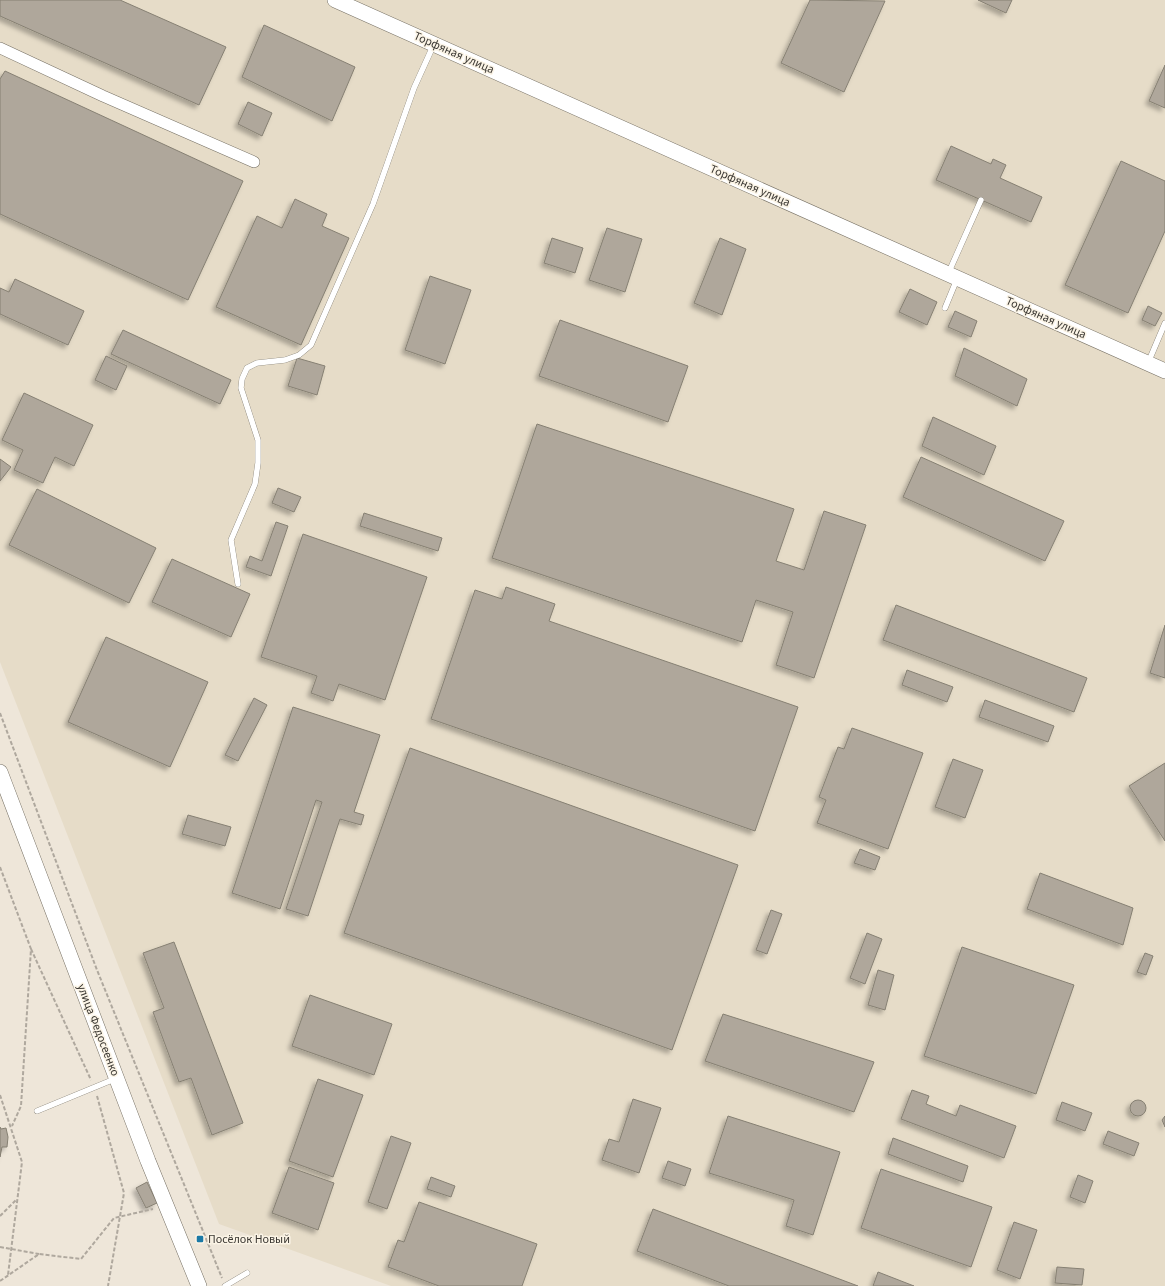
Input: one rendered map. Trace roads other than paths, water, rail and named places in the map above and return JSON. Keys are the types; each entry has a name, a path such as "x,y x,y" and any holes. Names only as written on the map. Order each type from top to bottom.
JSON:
{"street":[{"name":"Торфяная улица","path":"335,0 1165,371"},
{"path":"0,48 103,96 254,162"},
{"name":"улица Федосеенко","path":"0,772 166,1206 199,1286"}],"lane":[{"path":"238,584 231,540 256,484 258,463 258,440 241,388 242,379 247,368 257,363 285,360 300,355 311,345 373,204 414,88 434,44"},
{"path":"945,308 952,276 981,200"},
{"path":"1148,364 1165,323"},
{"path":"37,1111 117,1078"},
{"path":"226,1286 248,1273"}],"place":[{"name":"Посёлок Новый","path":"200,1239"}]}
